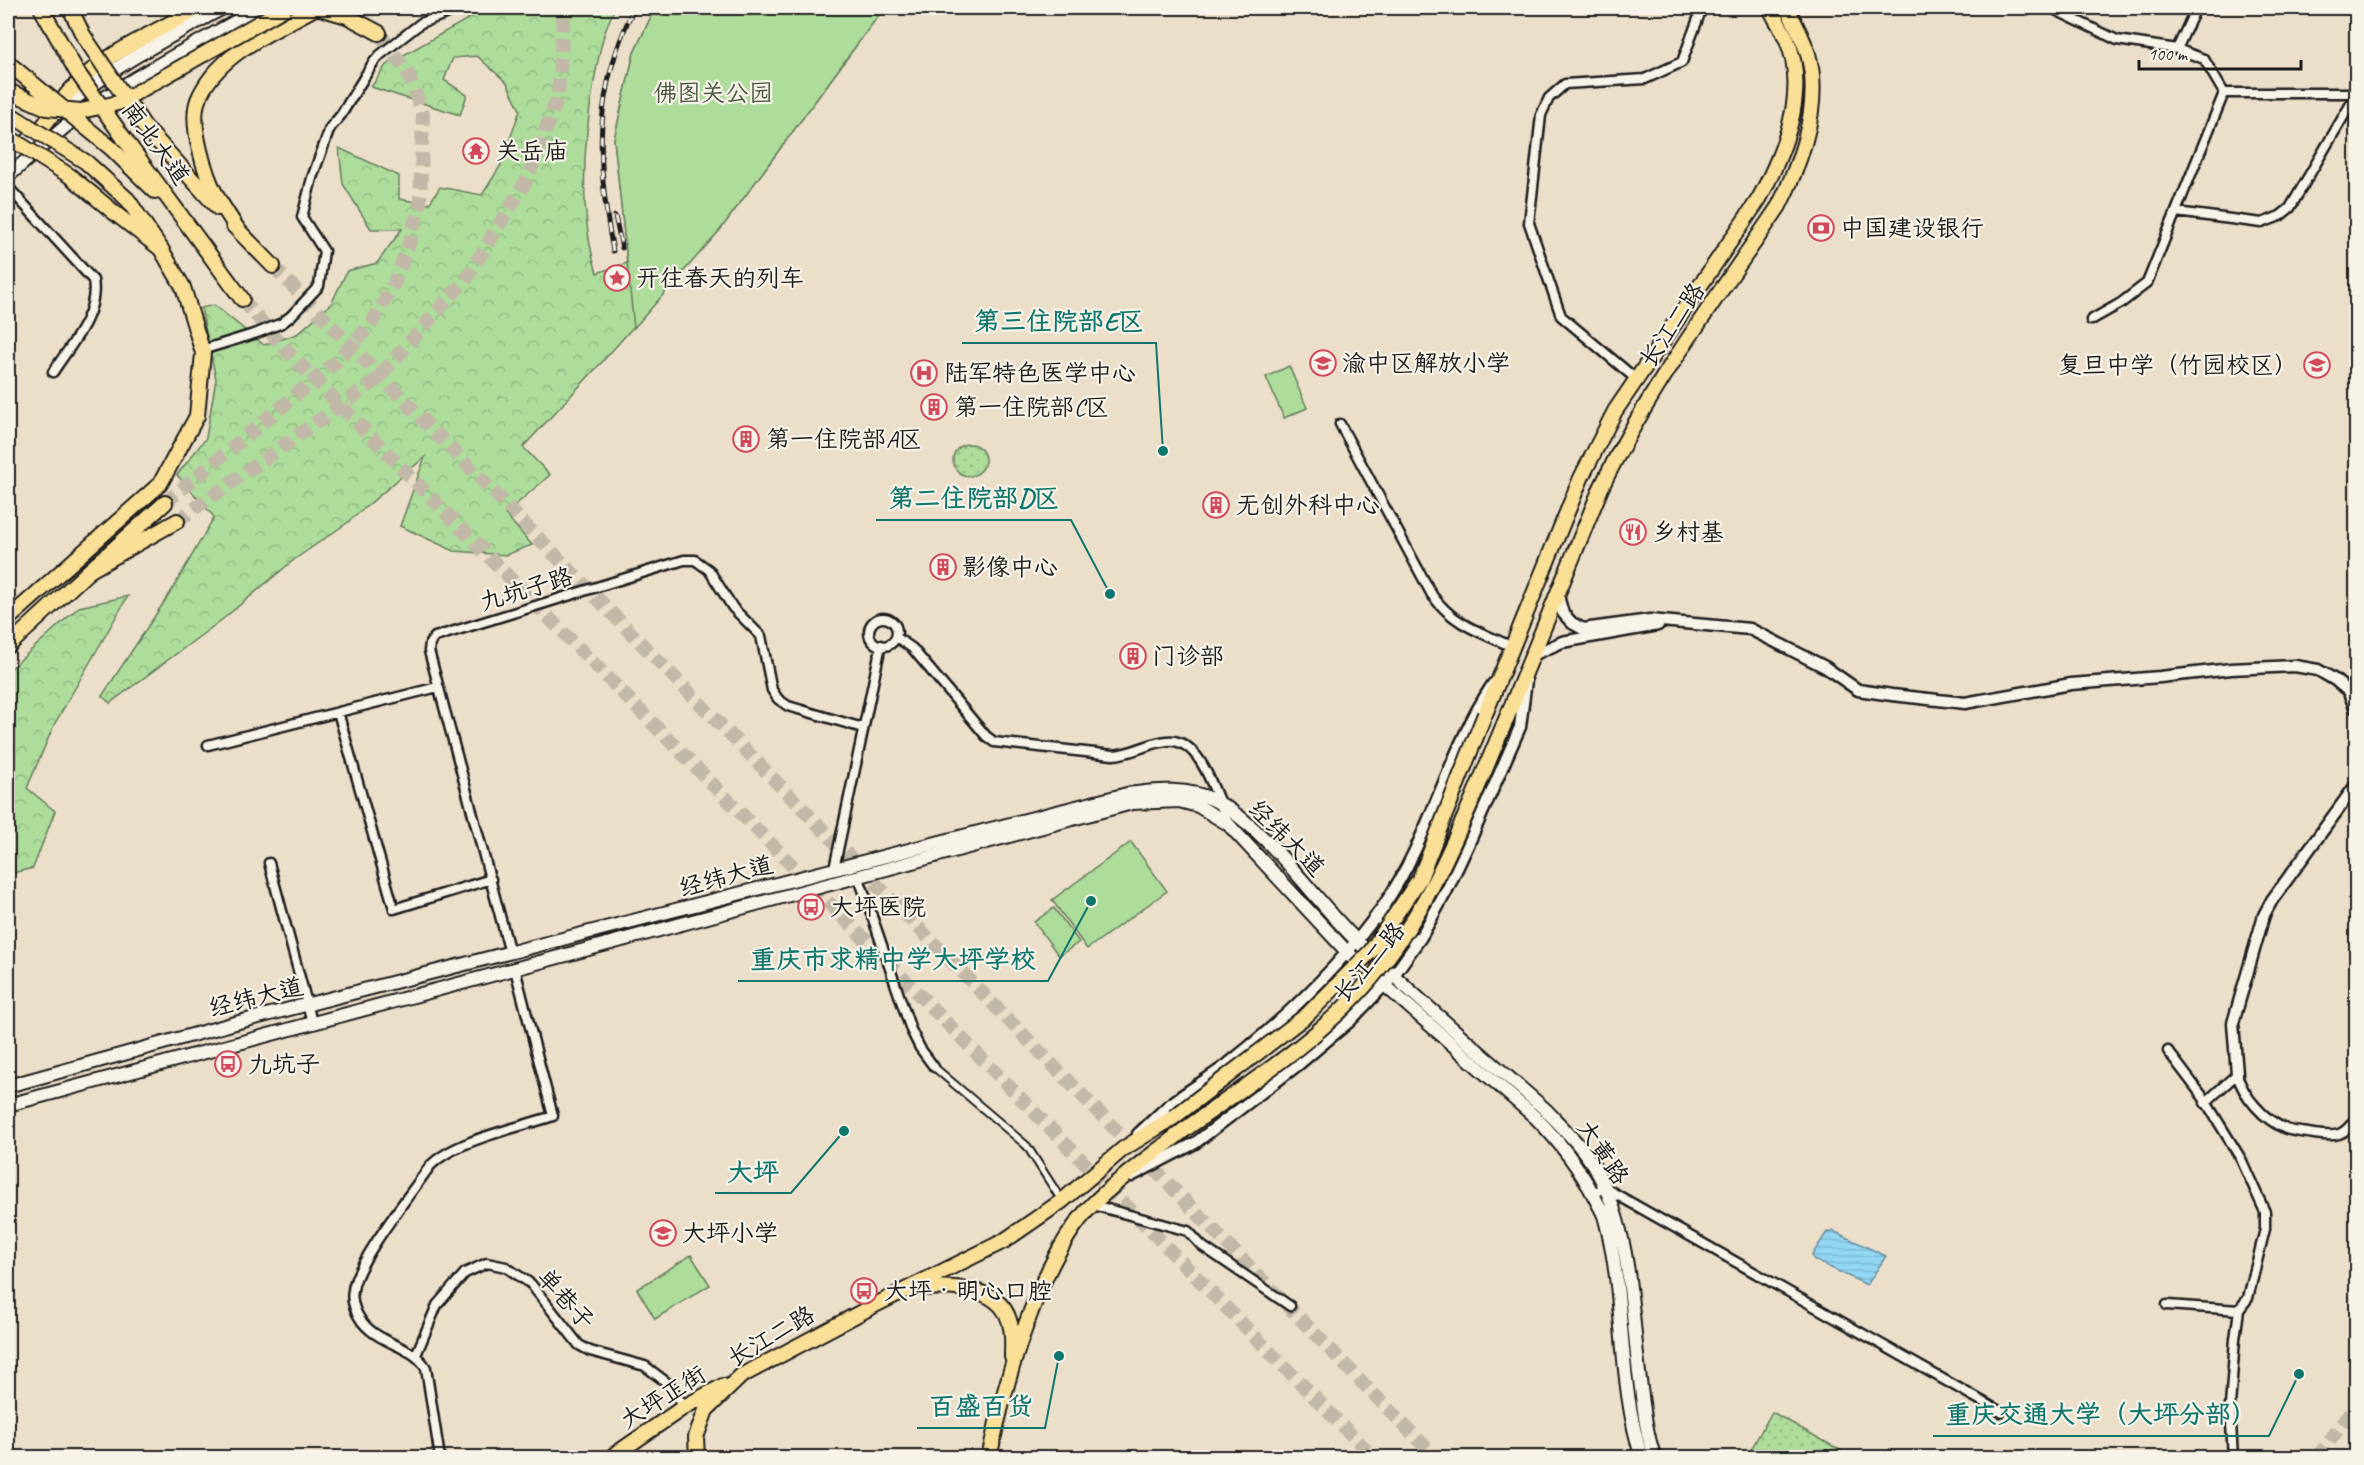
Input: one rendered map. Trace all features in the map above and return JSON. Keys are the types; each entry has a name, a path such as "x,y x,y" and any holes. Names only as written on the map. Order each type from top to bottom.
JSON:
{"main road":[{"name":"南北大道","path":"41,8 77,72 242,299"},
{"name":"南北大道","path":"70,8 83,34 144,126 273,266"},
{"path":"44,126 69,92 89,73 110,58 199,8"},
{"path":"8,158 75,98 120,64 223,8"},
{"path":"8,176 83,113 135,78 260,8"},
{"path":"8,91 47,108 81,111 118,103 285,8"},
{"path":"239,231 216,195 202,155 196,128 198,101 210,80 226,62 249,45 315,8"},
{"path":"320,8 347,16 379,33"},
{"name":"长江二路","path":"697,1458 696,1437 706,1410 741,1376 1004,1241 1062,1201 1123,1149 1174,1117 1307,1015 1371,951 1420,878 1581,477 1615,411 1759,199 1774,170 1785,142 1794,94 1792,62 1787,42 1770,8"},
{"name":"长江二路","path":"990,1458 1012,1365 1029,1319 1063,1245 1093,1205 1184,1130 1295,1050 1331,1019 1388,958 1431,891 1447,860 1601,488 1637,419 1779,206 1794,177 1804,147 1810,116 1812,85 1809,57 1787,8"},
{"path":"8,62 111,148 187,223"},
{"path":"8,113 86,162 128,200 183,287 202,350 197,416 160,484 8,619"},
{"path":"8,136 70,176 161,249"},
{"path":"8,646 165,502"},
{"path":"89,571 177,520"},
{"name":"经纬大道","path":"8,1086 239,1022 1127,794 1153,790 1181,791 1205,796 1218,802 1251,827 1357,941 1394,975"},
{"name":"经纬大道","path":"8,1106 312,1022 1132,804 1179,801 1198,806 1214,814 1228,825 1348,953 1386,985"},
{"name":"大黄路","path":"1394,975 1546,1110 1575,1139 1600,1176 1614,1209 1624,1245 1644,1411 1655,1458"},
{"name":"大黄路","path":"1386,985 1536,1118 1563,1145 1592,1193 1604,1216 1611,1251 1633,1421 1642,1458"},
{"name":"长江二路","path":"910,1288 956,1287 990,1296 1004,1310 1011,1326 1012,1365"},
{"name":"大坪正街","path":"610,1458 684,1407 741,1376"}],"street":[{"path":"202,350 282,323 319,286 324,251 302,217 312,177 330,128 380,55 421,23 462,8"},
{"path":"1636,379 1561,316 1529,223 1541,115 1549,98 1565,84 1645,80 1682,62 1701,8"},
{"path":"2051,8 2117,40 2177,49 2204,59 2224,93"},
{"path":"2177,49 2196,8"},
{"path":"2176,212 2262,223 2280,216 2290,208 2356,94 2224,93"},
{"path":"2091,320 2121,303 2147,283 2224,93"},
{"path":"8,188 93,280 90,315 53,372"},
{"path":"1340,424 1432,595 1444,612 1459,623 1513,647"},
{"name":"九坑子路","path":"510,953 429,651 430,643 435,638 684,560 695,560 709,570 733,608 761,636 769,682 778,699 788,706 863,728"},
{"path":"1559,591 1563,613 1572,623 1583,629 1643,620 1750,629 1826,667 1858,690 1965,703 2071,684 2231,669 2295,666 2318,670 2335,680 2348,690 2356,709"},
{"path":"887,618 895,624 896,638 889,644 881,645 873,641 870,634 871,626 878,619 887,618"},
{"path":"1530,661 1562,642 1676,622"},
{"path":"896,638 912,648 986,736 994,742 1113,755 1137,751 1156,743 1176,741 1184,743 1199,759 1228,825"},
{"path":"834,869 881,645"},
{"name":"长江二路","path":"1115,1185 1195,1143 1299,1064 1350,1021 1394,975 1421,938 1452,881 1520,727 1530,661"},
{"name":"长江二路","path":"1123,1149 1168,1106 1228,1064 1282,1017 1348,953 1407,867 1476,710 1508,662"},
{"path":"208,745 438,687"},
{"path":"338,712 394,909 491,879"},
{"path":"2356,785 2272,900 2264,915 2233,1023 2236,1074 2244,1091 2260,1112 2286,1129 2332,1137 2350,1128 2356,1117"},
{"path":"269,863 312,1022"},
{"path":"859,878 911,1030 920,1048 934,1067 1027,1146 1062,1201"},
{"path":"1385,902 1381,915 1383,926 1389,935 1401,941 1421,938"},
{"path":"440,1458 426,1368 416,1355 380,1339 367,1328 354,1305 352,1291 362,1265 438,1157 459,1146 553,1116 515,969"},
{"path":"2168,1051 2203,1097 2241,1160 2265,1212 2265,1229 2248,1298 2239,1310 2230,1406 2233,1458"},
{"path":"2205,1103 2236,1074"},
{"path":"1592,1193 1605,1188 2001,1412"},
{"path":"1093,1205 1188,1231 1202,1246 1290,1306"},
{"name":"单巷子","path":"416,1355 437,1305 465,1273 487,1263 506,1267 531,1284 579,1345 590,1351 645,1366 670,1385 684,1407"},
{"path":"2167,1305 2239,1310"}],"green space":[{"path":"487,8 615,8 599,53 585,154 587,226 597,273 627,263 614,139 634,53 655,8 884,8 720,230 523,447 550,475 505,514 532,545 506,555 454,551 400,526 425,457 347,523 295,559 223,619 110,703 102,696 172,590 214,517 177,475 206,438 216,379 201,308 214,305 264,345 297,334 331,304 347,271 377,263 402,229 371,229 343,184 339,148 399,176 399,199 429,204 440,187 482,195 501,165 520,110 507,83 477,56 453,58 444,80 467,95 460,115 371,87 386,65"},
{"name":"佛图关公园","path":"655,8 884,8 720,230 634,328 614,139 634,53"},
{"path":"1289,366 1307,408 1284,418 1266,377"},
{"path":"969,444 981,448 985,460 981,472 969,476 957,472 953,460 957,448"},
{"path":"128,596 54,725 27,788 55,811 33,868 8,874 8,671 79,607"},
{"path":"1131,842 1167,891 1087,949 1052,900"},
{"path":"1054,908 1079,942 1059,956 1034,922"},
{"path":"691,1255 710,1285 655,1319 637,1289"},
{"path":"1772,1412 1847,1454 1845,1457 1757,1458 1749,1453"}],"water":[{"path":"1833,1231 1886,1256 1867,1285 1814,1260 1812,1255 1827,1232"}],"tunnel":[{"path":"177,521 375,381 466,279 528,178 558,96 564,8"},
{"path":"165,503 336,362 372,323 394,284 410,241 420,203 423,114 407,72 379,33"},
{"path":"273,266 1436,1458"},
{"path":"242,299 285,349 1374,1458"},
{"path":"2317,1458 2356,1405"}],"railway":[{"path":"613,251 603,187 602,127 611,69 634,8"},
{"path":"615,216 622,248"}],"place":[{"name":"关岳庙","path":"476,151"},
{"name":"中国建设银行","path":"1821,228"},
{"name":"开往春天的列车","path":"617,278"},
{"name":"渝中区解放小学","path":"1323,363"},
{"name":"复旦中学（竹园校区）","path":"2317,365"},
{"name":"陆军特色医学中心","path":"924,373"},
{"name":"第一住院部C区","path":"934,407"},
{"name":"第一住院部A区","path":"746,439"},
{"name":"第三住院部E区","path":"1163,451"},
{"name":"无创外科中心","path":"1216,505"},
{"name":"乡村基","path":"1633,532"},
{"name":"影像中心","path":"943,567"},
{"name":"第二住院部D区","path":"1110,594"},
{"name":"门诊部","path":"1133,656"},
{"name":"重庆市求精中学大坪学校","path":"1091,901"},
{"name":"大坪医院","path":"811,907"},
{"name":"九坑子","path":"228,1064"},
{"name":"大坪","path":"844,1131"},
{"name":"大坪小学","path":"663,1233"},
{"name":"大坪‧明心口腔","path":"864,1291"},
{"name":"百盛百货","path":"1059,1356"},
{"name":"重庆交通大学（大坪分部）","path":"2299,1374"}]}
